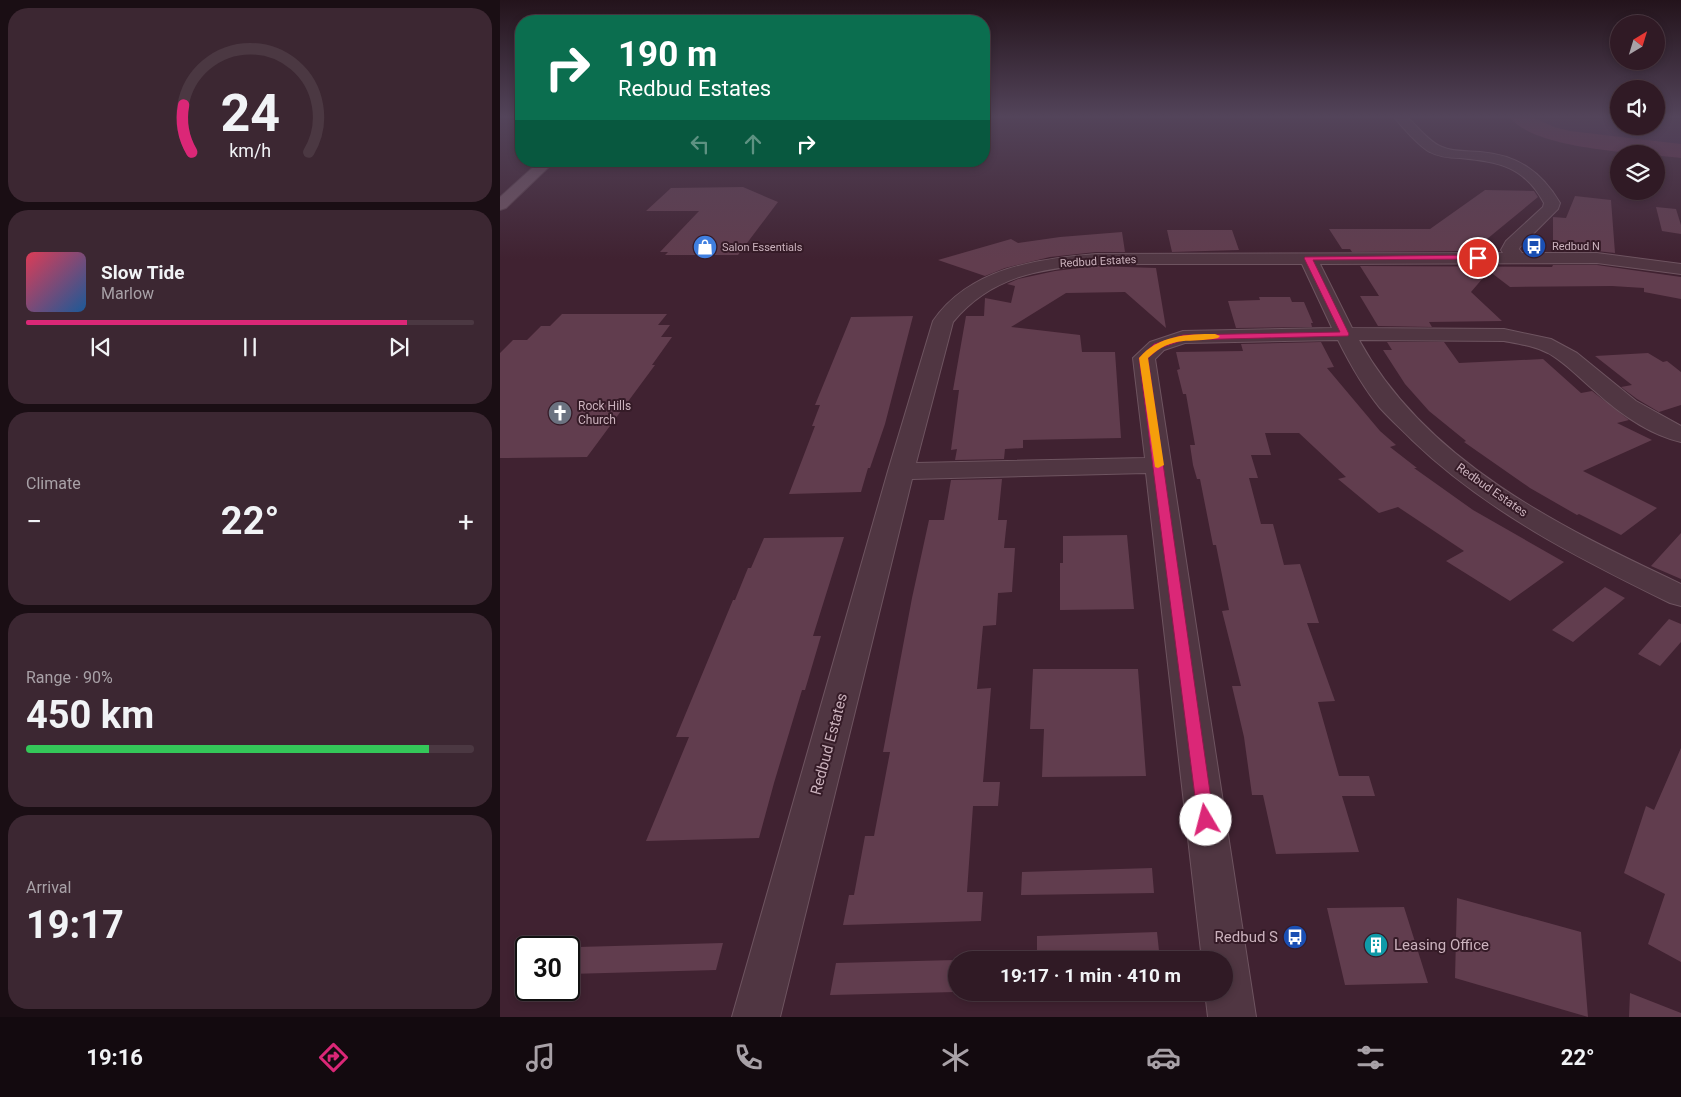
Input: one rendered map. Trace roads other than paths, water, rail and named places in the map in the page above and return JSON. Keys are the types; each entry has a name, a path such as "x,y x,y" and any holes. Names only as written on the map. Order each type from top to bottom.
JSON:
{"main road":[{"path":"500,205 541,167"}],"street":[{"path":"1516,164 1545,191 1552,203 1550,209 1512,244 1510,250 1516,257"},
{"name":"Redbud Estates","path":"756,1017 901,471 943,321 959,300 985,284 1017,271 1056,262 1086,260 1516,257 1619,260 1681,269"},
{"name":"Redbud Estates","path":"1308,258 1362,365 1385,399 1435,450 1520,511 1583,548 1681,596"},
{"path":"1232,1017 1144,358 1157,346 1183,337 1345,334 1504,335 1542,342 1570,356 1621,401 1681,435"},
{"path":"901,471 1158,465"}],"place":[{"name":"Redbud N","path":"1534,246"},
{"name":"Salon Essentials","path":"705,247"},
{"name":"Rock Hills Church","path":"560,413"},
{"name":"Redbud S","path":"1295,937"},
{"name":"Leasing Office","path":"1376,945"}]}
